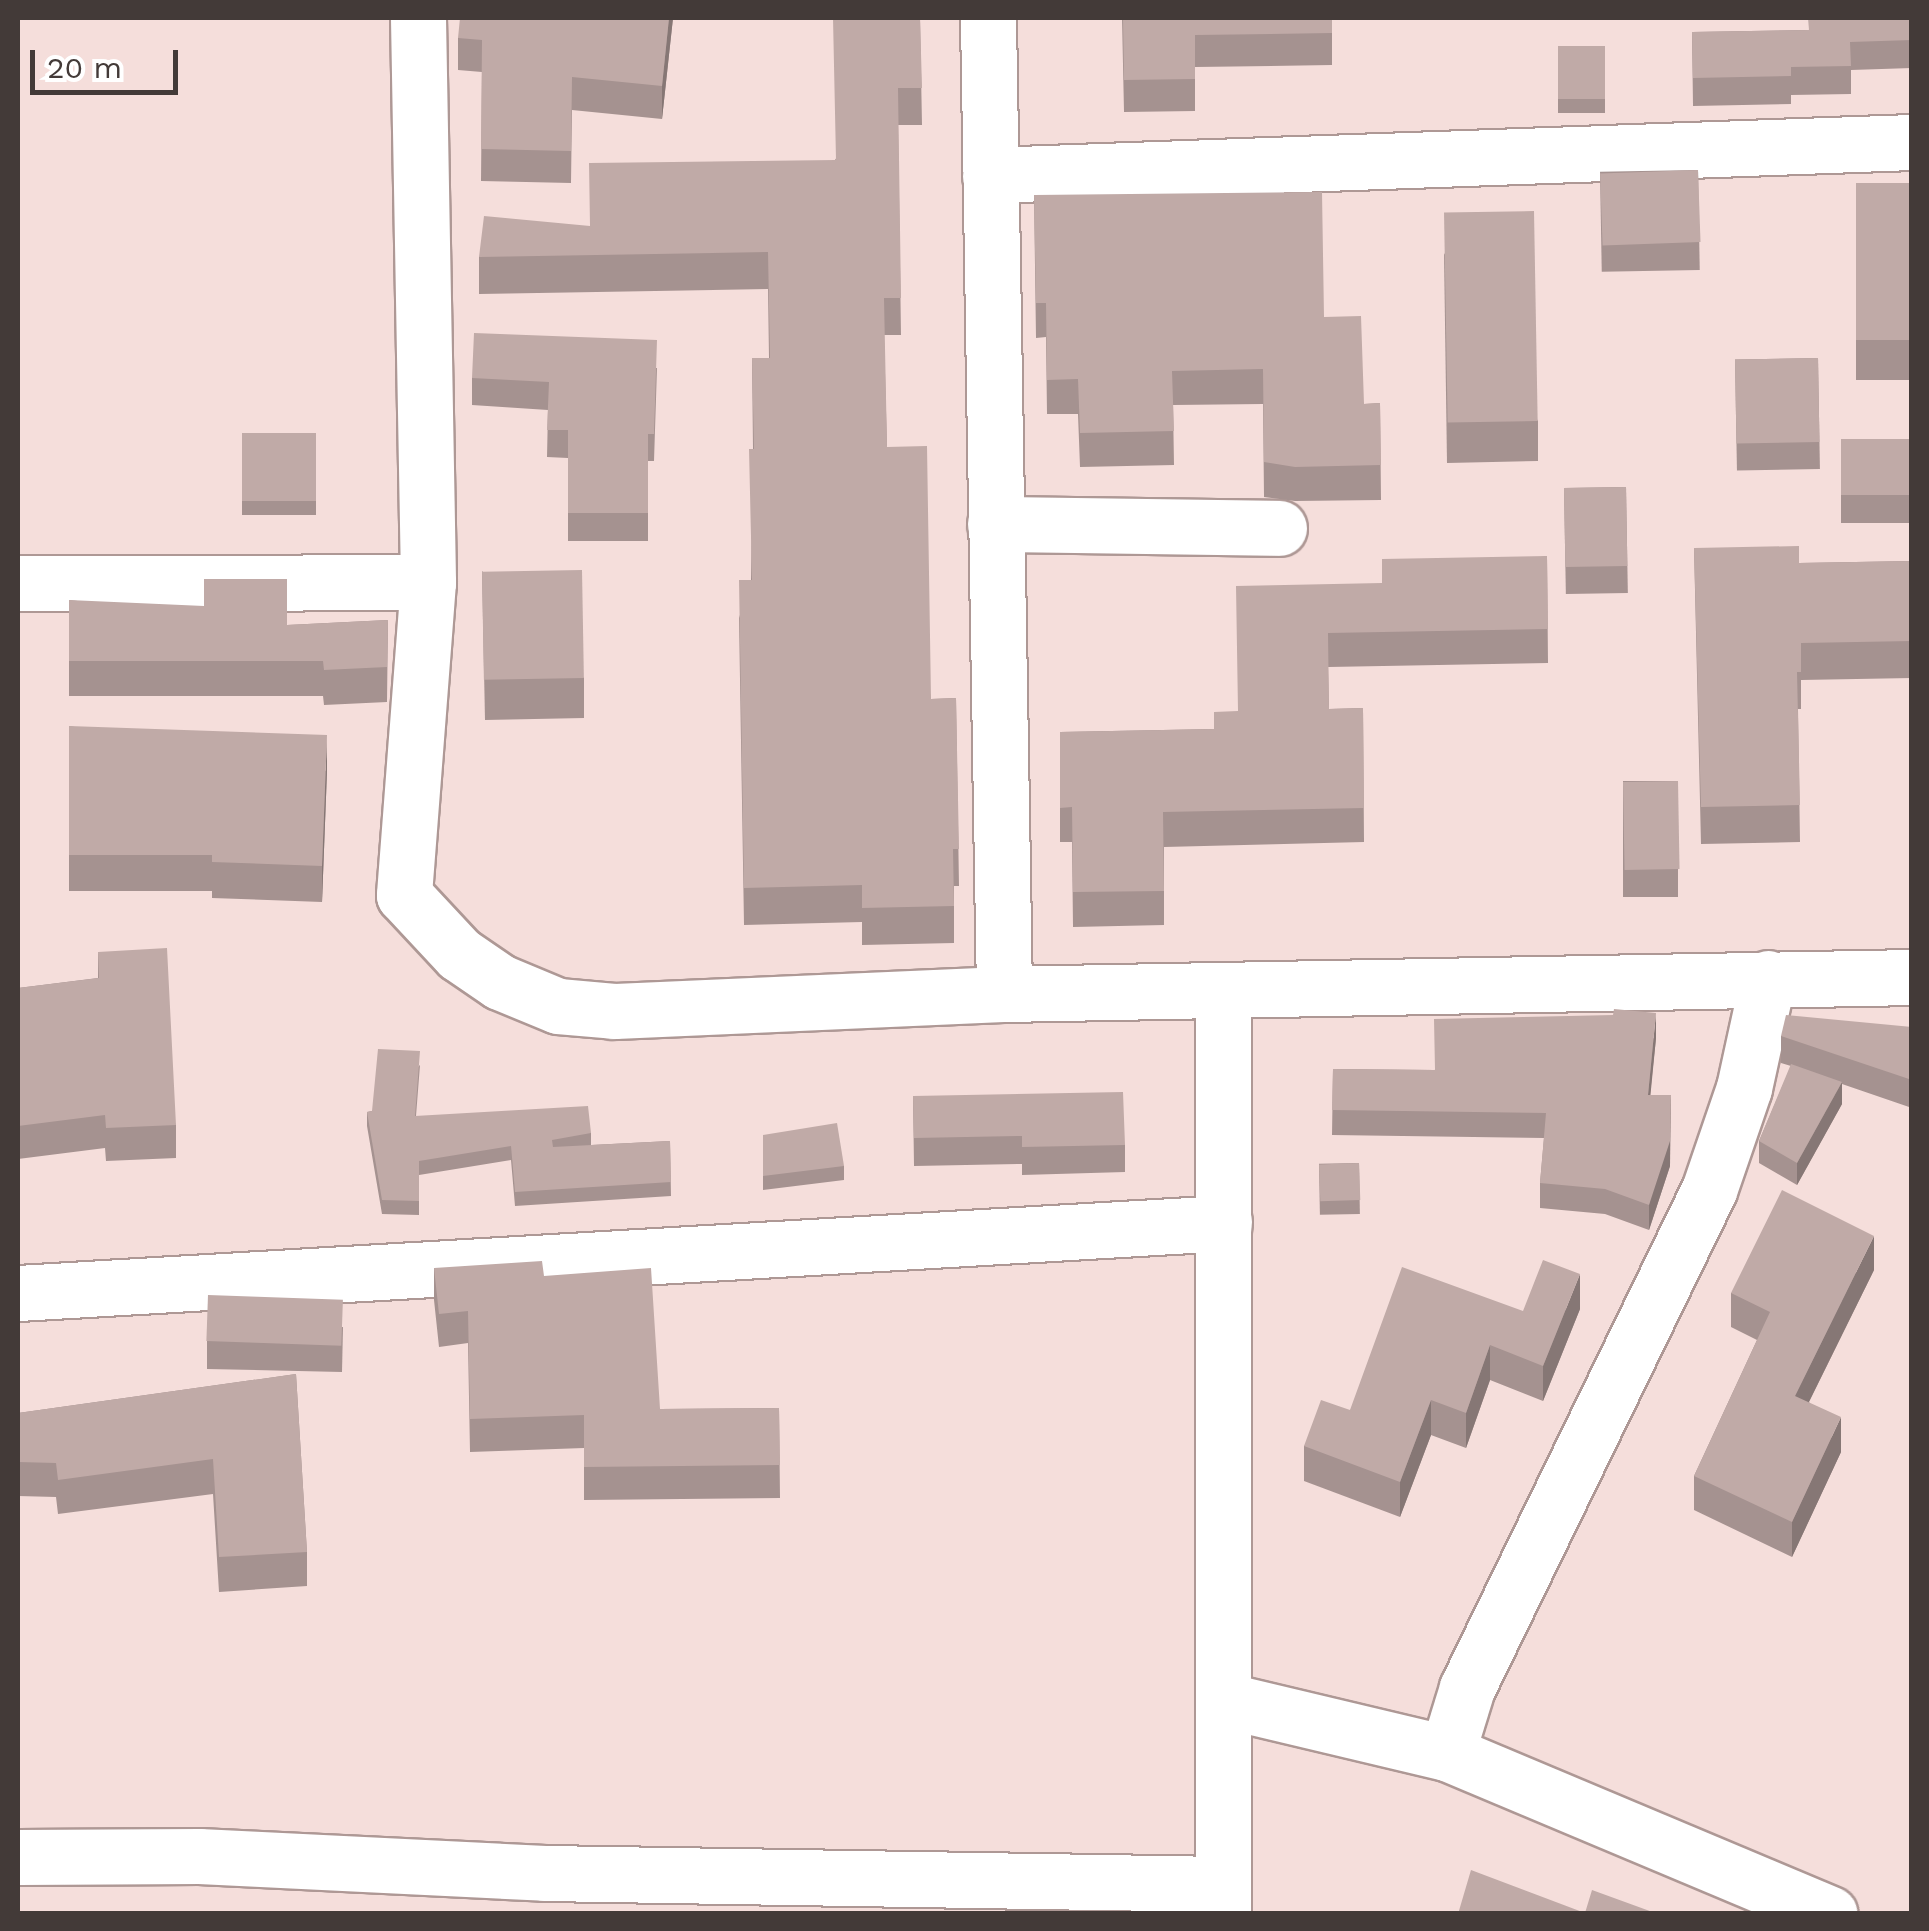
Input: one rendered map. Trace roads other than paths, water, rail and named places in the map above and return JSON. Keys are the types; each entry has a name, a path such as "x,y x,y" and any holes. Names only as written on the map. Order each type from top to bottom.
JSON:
{"street":[{"path":"418,18 428,582 404,895 458,954 500,982 558,1006 614,1010 1004,994 1912,978"},
{"path":"988,18 1004,994"},
{"path":"990,175 1912,142"},
{"path":"996,524 1279,528"},
{"path":"18,583 428,582"},
{"path":"1447,1753 1466,1688 1709,1190 1744,1088 1768,978"},
{"path":"18,1857 198,1856 1223,1899 1223,992"},
{"path":"18,1293 1224,1223"},
{"path":"1224,1700 1447,1753 1830,1914"}]}
